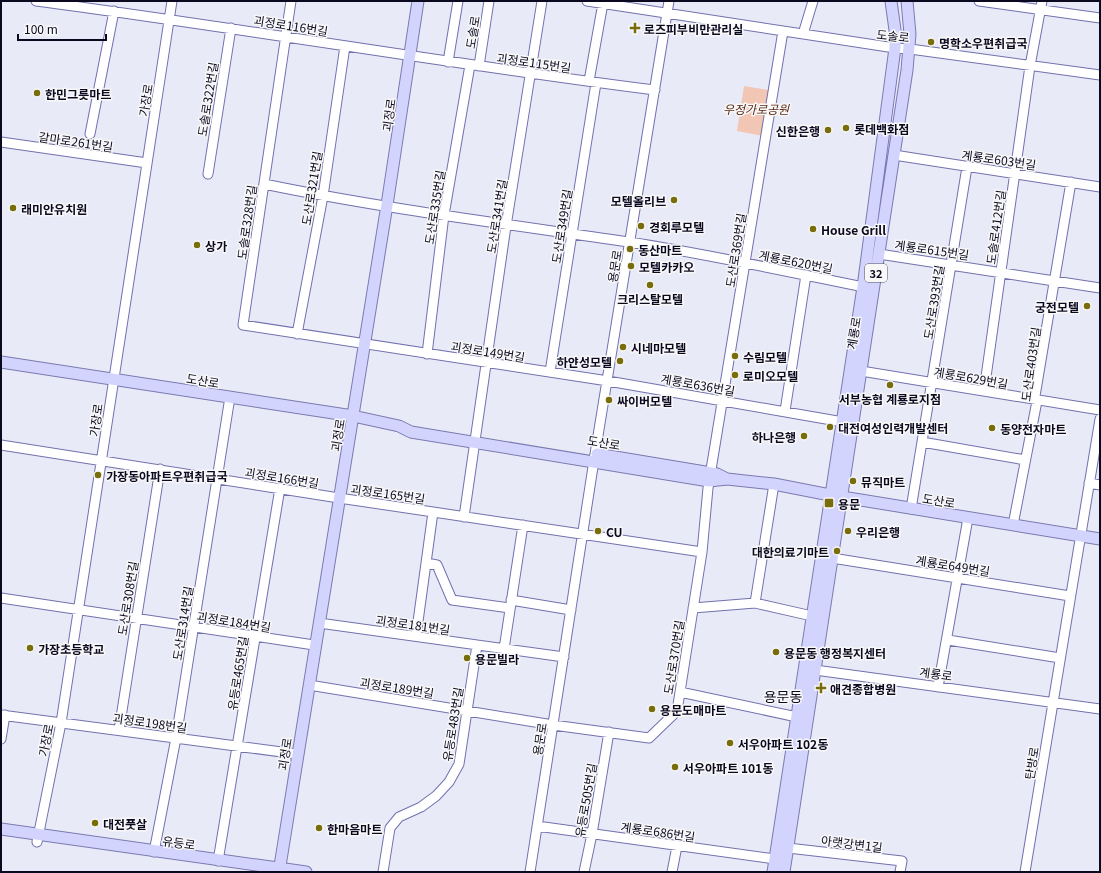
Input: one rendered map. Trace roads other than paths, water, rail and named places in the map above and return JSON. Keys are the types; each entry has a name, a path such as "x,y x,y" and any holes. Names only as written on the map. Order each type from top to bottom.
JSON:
{"main road":[{"name":"괴정로","path":"279,870 309,685 314,645 387,205 418,1"},
{"name":"계룡로","path":"773,872 830,495 843,422 895,48 895,30 891,1"},
{"name":"계룡로","path":"784,872 910,49 907,6"},
{"name":"도산로","path":"1,362 353,416 399,426 411,432 475,438 727,479 774,484 911,509 1100,540"},
{"name":"유등로","path":"1,830 38,839 261,872"},
{"name":"유등로","path":"1,837 38,839 154,852 279,870 306,872"}],"street":[{"name":"괴정로116번길","path":"36,1 286,36 409,56"},
{"name":"가장로","path":"38,839 61,723 172,1"},
{"name":"도솔로328번길","path":"291,1 243,325 364,344"},
{"name":"도솔로","path":"448,62 458,1"},
{"name":"도솔로","path":"479,66 489,1"},
{"name":"도산로341번길","path":"475,438 506,226 542,1"},
{"name":"도솔로","path":"587,1 895,48 1100,75"},
{"name":"용문로","path":"530,872 669,1"},
{"path":"803,34 813,1"},
{"path":"907,6 912,1"},
{"path":"979,1 1041,5 1100,18"},
{"path":"592,82 603,3"},
{"name":"도솔로412번길","path":"984,391 1030,66 1041,5"},
{"path":"90,134 114,11"},
{"name":"도솔로322번길","path":"208,174 231,28"},
{"name":"도산로369번길","path":"710,476 783,31"},
{"name":"도산로321번길","path":"297,334 323,196 345,46"},
{"name":"괴정로115번길","path":"409,56 655,90"},
{"name":"도산로335번길","path":"427,354 444,216 470,65"},
{"name":"도산로349번길","path":"550,372 572,234 592,82"},
{"name":"갈마로261번길","path":"1,142 147,163"},
{"name":"계룡로603번길","path":"894,155 1100,187"},
{"name":"도산로393번길","path":"911,509 967,167"},
{"name":"도산로403번길","path":"1012,525 1037,401 1035,396 1071,182"},
{"name":"계룡로620번길","path":"264,184 323,196 387,205 506,226 630,242 862,287"},
{"name":"계룡로615번길","path":"879,254 1100,288"},
{"path":"785,411 806,275"},
{"name":"괴정로149번길","path":"364,344 608,381"},
{"name":"계룡로629번길","path":"861,371 1037,401 1100,410"},
{"name":"계룡로636번길","path":"608,381 843,422"},
{"name":"도산로314번길","path":"154,852 176,738 230,397"},
{"name":"탄방로","path":"1025,872 1100,419"},
{"path":"464,517 475,438"},
{"path":"922,442 1026,460"},
{"name":"괴정로166번길","path":"1,445 339,498"},
{"name":"도산로308번길","path":"119,730 160,469"},
{"name":"도산로370번길","path":"553,725 649,738 676,711 702,552 710,476"},
{"path":"1089,483 1100,485"},
{"path":"755,603 774,484"},
{"name":"유등로465번길","path":"218,861 280,488"},
{"name":"괴정로165번길","path":"339,498 583,534"},
{"name":"괴정로165번길","path":"416,636 433,512"},
{"path":"938,687 948,640 968,518"},
{"path":"504,649 523,525"},
{"path":"583,534 702,552"},
{"name":"계룡로649번길","path":"832,558 1070,596"},
{"path":"426,563 437,565 452,600 571,610"},
{"name":"괴정로184번길","path":"1,598 314,645"},
{"path":"693,608 755,603 812,616"},
{"name":"괴정로181번길","path":"319,622 564,657"},
{"path":"948,640 1060,658"},
{"name":"유등로483번길","path":"383,872 390,828 400,817 421,807 436,796 449,782 459,764 477,645"},
{"name":"계룡로","path":"815,670 1100,709"},
{"name":"괴정로189번길","path":"309,685 553,725"},
{"path":"680,692 797,717"},
{"path":"1,739 3,715"},
{"name":"괴정로198번길","path":"3,715 297,754"},
{"name":"유등로505번길","path":"584,872 609,732"},
{"name":"계룡로686번길","path":"537,826 775,859"},
{"path":"672,872 677,846"},
{"name":"아랫강변1길","path":"788,848 902,861 900,872"}],"place":[{"name":"로즈피부비만관리실","path":"635,28"},
{"name":"명학소우편취급국","path":"931,42"},
{"name":"한민그릇마트","path":"37,93"},
{"name":"롯데백화점","path":"846,128"},
{"name":"신한은행","path":"828,130"},
{"name":"모텔올리브","path":"674,200"},
{"name":"래미안유치원","path":"13,208"},
{"name":"경회루모텔","path":"641,226"},
{"name":"House Grill","path":"813,229"},
{"name":"상가","path":"197,245"},
{"name":"동산마트","path":"630,249"},
{"name":"모텔카카오","path":"631,266"},
{"name":"크리스탈모텔","path":"650,285"},
{"name":"궁전모텔","path":"1087,306"},
{"name":"시네마모텔","path":"623,347"},
{"name":"수림모텔","path":"735,356"},
{"name":"하얀성모텔","path":"620,361"},
{"name":"로미오모텔","path":"735,375"},
{"name":"서부농협 계룡로지점","path":"890,385"},
{"name":"싸이버모텔","path":"609,400"},
{"name":"대전여성인력개발센터","path":"830,427"},
{"name":"동양전자마트","path":"992,428"},
{"name":"하나은행","path":"804,436"},
{"name":"가장동아파트우편취급국","path":"98,475"},
{"name":"뮤직마트","path":"853,481"},
{"name":"용문","path":"829,503"},
{"name":"CU","path":"598,531"},
{"name":"우리은행","path":"848,531"},
{"name":"대한의료기마트","path":"837,551"},
{"name":"가장초등학교","path":"30,648"},
{"name":"용문동 행정복지센터","path":"776,652"},
{"name":"용문빌라","path":"467,658"},
{"name":"애견종합병원","path":"821,688"},
{"name":"용문도매마트","path":"652,709"},
{"name":"서우아파트 102동","path":"730,743"},
{"name":"서우아파트 101동","path":"675,767"},
{"name":"대전풋살","path":"95,823"},
{"name":"한마음마트","path":"319,828"}],"district":[{"name":"용문동","path":"783,696"}],"park label":[{"name":"우정가로공원","path":"756,108"}]}
